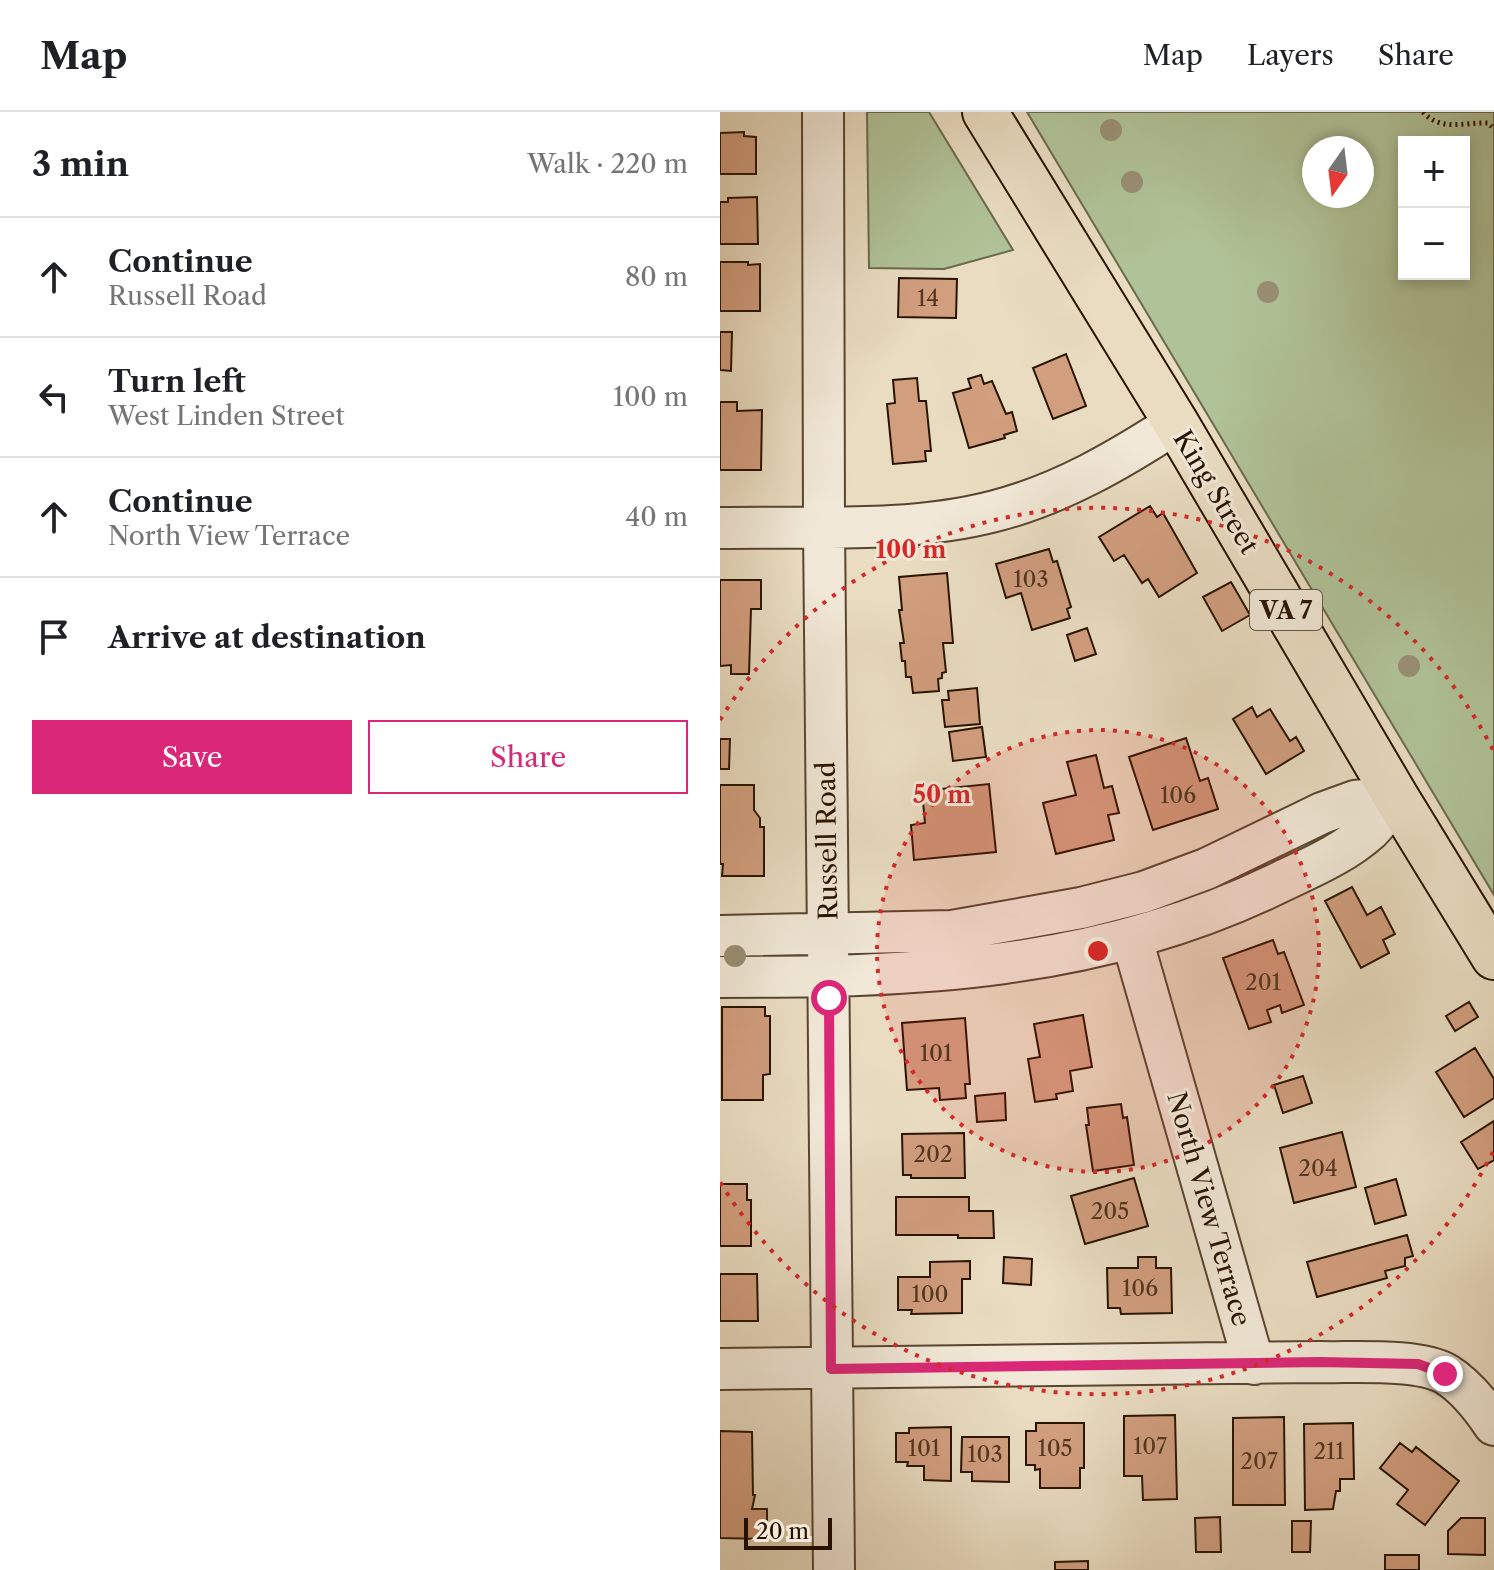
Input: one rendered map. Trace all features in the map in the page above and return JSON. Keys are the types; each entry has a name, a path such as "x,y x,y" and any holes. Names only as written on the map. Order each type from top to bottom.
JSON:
{"main road":[{"name":"King Street","path":"985,112 1176,423 1494,957"}],"street":[{"name":"Russell Road","path":"823,112 834,1570"},
{"path":"720,528 888,525 995,511 1053,491 1107,467 1176,423"},
{"path":"720,936 952,931 1081,908 1144,892 1206,869 1322,813 1355,801 1396,797"},
{"path":"720,977 962,970 1041,960 1132,939 1253,895 1343,851 1372,827 1396,797"},
{"name":"North View Terrace","path":"1132,939 1254,1364 1418,1364 1445,1374 1469,1395 1494,1425"},
{"path":"720,1369 1254,1364"}],"path":[{"path":"1423,112 1436,124 1488,123 1494,129"},
{"path":"1488,112 1488,123"}],"green space":[{"path":"867,112 929,112 1013,250 944,269 869,268"},
{"path":"1027,112 1494,112 1494,895"}],"building":[{"path":"744,132 744,136 756,137 756,174 720,174 720,133"},
{"path":"757,197 758,244 720,244 720,202 728,202 728,198"},
{"path":"720,262 760,264 760,311 720,311"},
{"path":"899,278 957,279 956,318 898,317"},
{"path":"720,332 732,332 731,371 720,370"},
{"path":"1066,354 1086,406 1053,419 1033,368"},
{"path":"981,375 984,384 992,381 1006,414 1012,412 1017,431 1004,435 1005,438 969,448 953,393 971,388 968,379"},
{"path":"917,378 919,401 926,401 931,451 925,451 926,461 893,464 887,404 895,403 893,380"},
{"path":"720,402 737,402 737,411 762,410 761,470 720,470"},
{"path":"1150,506 1157,517 1163,513 1197,573 1159,597 1148,579 1142,583 1124,555 1114,561 1099,537"},
{"path":"1049,549 1053,562 1057,561 1071,607 1067,609 1070,618 1032,630 1021,593 1006,598 996,564"},
{"path":"947,573 953,643 943,643 946,672 938,679 939,691 913,693 911,677 906,677 905,661 902,661 900,643 904,643 899,610 902,610 899,577"},
{"path":"720,580 761,580 761,609 751,609 749,674 731,674 731,665 720,666"},
{"path":"1231,582 1250,615 1222,631 1203,597"},
{"path":"1087,628 1096,654 1075,661 1067,635"},
{"path":"977,688 980,724 945,727 942,700 949,700 948,691"},
{"path":"1252,707 1257,717 1270,709 1290,741 1296,737 1304,751 1266,774 1233,719"},
{"path":"982,727 986,757 953,761 949,732"},
{"path":"1186,738 1200,781 1208,778 1218,809 1153,830 1129,757"},
{"path":"720,739 730,739 729,769 720,769"},
{"path":"1096,755 1104,788 1112,786 1119,813 1108,815 1114,840 1056,854 1043,803 1076,795 1067,762"},
{"path":"989,784 996,852 914,860 911,825 925,823 922,791"},
{"path":"720,785 754,785 754,810 760,818 760,827 764,827 764,876 722,876"},
{"path":"1352,887 1367,915 1381,907 1395,934 1383,940 1389,953 1361,968 1325,901"},
{"path":"1273,940 1278,954 1284,952 1304,1005 1282,1013 1280,1005 1267,1010 1271,1022 1249,1029 1223,958"},
{"path":"1469,1002 1478,1017 1455,1031 1446,1016"},
{"path":"722,1007 765,1007 765,1016 770,1016 770,1074 763,1075 763,1100 722,1100"},
{"path":"1083,1015 1092,1067 1070,1071 1073,1091 1056,1094 1057,1099 1035,1102 1028,1059 1040,1057 1034,1024"},
{"path":"965,1018 970,1084 965,1084 966,1098 940,1100 939,1088 907,1090 902,1023"},
{"path":"1475,1048 1494,1079 1494,1098 1464,1117 1436,1072"},
{"path":"1303,1076 1312,1103 1283,1113 1274,1085"},
{"path":"1005,1093 1006,1120 977,1122 975,1096"},
{"path":"1121,1104 1123,1118 1127,1117 1134,1165 1093,1171 1086,1125 1089,1125 1087,1108"},
{"path":"1494,1121 1494,1160 1478,1169 1461,1142"},
{"path":"1342,1132 1356,1187 1294,1203 1280,1148"},
{"path":"964,1133 965,1178 911,1178 911,1175 903,1175 902,1134"},
{"path":"1134,1178 1148,1226 1085,1244 1071,1196"},
{"path":"1396,1179 1406,1215 1375,1224 1365,1188"},
{"path":"720,1184 747,1184 747,1200 751,1200 751,1246 720,1246"},
{"path":"896,1197 969,1197 969,1211 993,1211 994,1238 896,1235"},
{"path":"1407,1235 1413,1256 1405,1258 1405,1266 1385,1271 1387,1278 1317,1297 1307,1262"},
{"path":"1004,1257 1032,1259 1031,1285 1003,1283"},
{"path":"1138,1257 1156,1257 1156,1268 1171,1268 1172,1313 1121,1314 1120,1308 1108,1308 1107,1268 1138,1268"},
{"path":"970,1261 970,1279 962,1279 962,1313 911,1314 912,1310 898,1310 898,1277 930,1277 930,1262"},
{"path":"720,1274 757,1274 758,1321 720,1321"},
{"path":"1175,1415 1177,1499 1143,1500 1142,1476 1124,1476 1124,1416"},
{"path":"1284,1417 1285,1505 1233,1505 1233,1418"},
{"path":"1036,1423 1084,1423 1084,1468 1080,1468 1080,1488 1040,1488 1040,1469 1035,1470 1035,1465 1026,1465 1026,1431 1036,1431"},
{"path":"1353,1423 1354,1479 1340,1479 1340,1491 1336,1491 1333,1509 1305,1510 1304,1424"},
{"path":"951,1427 951,1481 924,1480 924,1466 907,1466 908,1462 896,1462 896,1433 909,1433 909,1428"},
{"path":"720,1431 752,1432 755,1495 752,1509 767,1509 767,1539 720,1538"},
{"path":"962,1437 1009,1437 1009,1482 972,1481 972,1472 961,1472"},
{"path":"1400,1443 1412,1452 1416,1447 1459,1481 1425,1525 1397,1504 1408,1490 1380,1468"},
{"path":"1220,1517 1221,1552 1196,1552 1195,1518"},
{"path":"1461,1518 1485,1518 1485,1555 1448,1554 1448,1531"},
{"path":"1292,1521 1311,1521 1310,1552 1292,1552"},
{"path":"1385,1555 1419,1555 1419,1570 1385,1570"},
{"path":"1088,1561 1088,1570 1055,1570 1055,1562"}],"route":[{"path":"829,998 831,1369 1320,1362 1418,1364 1445,1374"}]}
